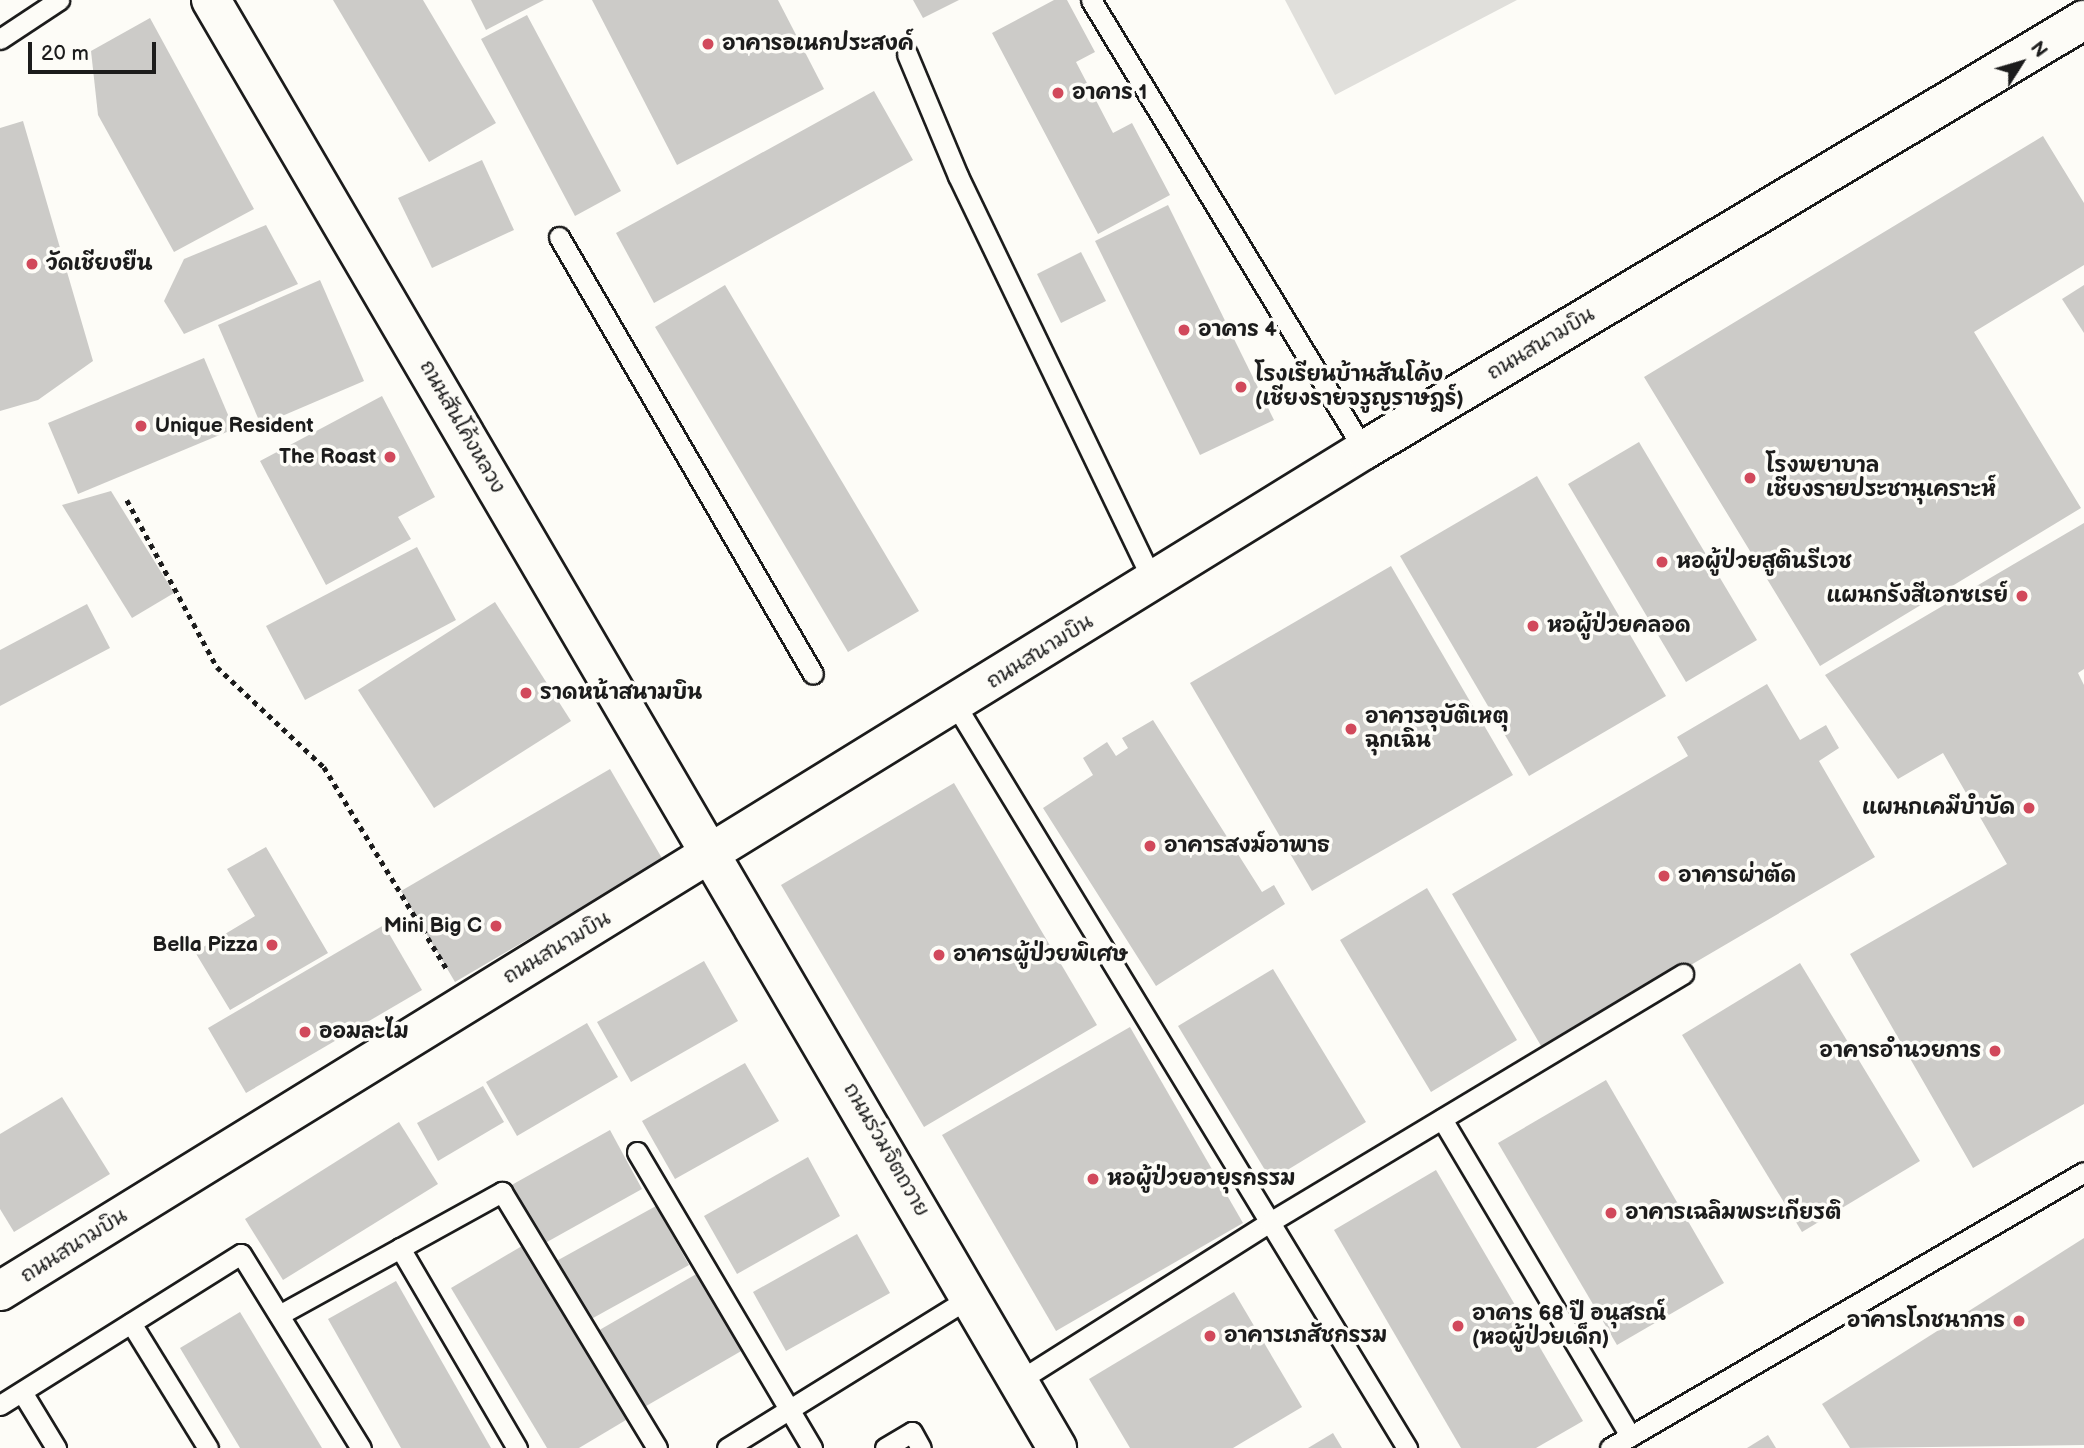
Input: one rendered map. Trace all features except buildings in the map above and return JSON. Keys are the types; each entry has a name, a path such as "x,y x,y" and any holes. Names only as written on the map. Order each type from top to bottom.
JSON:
{"street":[{"name":"ถนนสันโค้งหลวง","path":"211,0 713,853"},
{"name":"ถนนสนามบิน","path":"0,1291 1364,450 2084,20"},
{"name":"ถนนร่วมจิตถวาย","path":"713,853 1057,1448"}],"lane":[{"path":"0,39 59,0"},
{"path":"1091,0 1364,450"},
{"path":"907,54 958,176 1153,582"},
{"path":"559,237 813,674"},
{"path":"955,704 1407,1448"},
{"path":"1020,1380 1270,1222 1683,974"},
{"path":"1442,1119 1629,1436"},
{"path":"637,1152 812,1448"},
{"path":"1610,1448 2084,1172"},
{"path":"279,1315 502,1192 657,1448"},
{"path":"400,1248 517,1448"},
{"path":"0,1405 241,1254 362,1448"},
{"path":"727,1448 790,1412 971,1297"},
{"path":"131,1324 208,1448"},
{"path":"22,1392 56,1448"},
{"path":"886,1448 912,1432 921,1448"}],"path":[{"path":"127,500 217,667 324,767 464,1004"}],"shaded area":[{"path":"1285,0 1517,0 1335,95"}],"place":[{"name":"อาคารอเนกประสงค์","path":"708,44"},
{"name":"อาคาร 1","path":"1058,93"},
{"name":"วัดเชียงยืน","path":"32,264"},
{"name":"อาคาร 4","path":"1184,330"},
{"name":"โรงเรียนบ้านสันโค้ง (เชียงรายจรูญราษฎร์)","path":"1241,387"},
{"name":"Unique Resident","path":"141,426"},
{"name":"The Roast","path":"390,457"},
{"name":"โรงพยาบาล เชียงรายประชานุเคราะห์","path":"1750,478"},
{"name":"หอผู้ป่วยสูตินรีเวช","path":"1662,562"},
{"name":"แผนกรังสีเอกซเรย์","path":"2022,596"},
{"name":"หอผู้ป่วยคลอด","path":"1533,626"},
{"name":"ราดหน้าสนามบิน","path":"526,693"},
{"name":"อาคารอุบัติเหตุ ฉุกเฉิน","path":"1351,729"},
{"name":"แผนกเคมีบำบัด","path":"2029,808"},
{"name":"อาคารสงฆ์อาพาธ","path":"1150,846"},
{"name":"อาคารผ่าตัด","path":"1664,876"},
{"name":"Mini Big C","path":"496,926"},
{"name":"Bella Pizza","path":"272,945"},
{"name":"อาคารผู้ป่วยพิเศษ","path":"939,955"},
{"name":"ออมละไม","path":"305,1032"},
{"name":"อาคารอำนวยการ","path":"1995,1051"},
{"name":"หอผู้ป่วยอายุรกรรม","path":"1093,1179"},
{"name":"อาคารเฉลิมพระเกียรติ","path":"1611,1213"},
{"name":"อาคารโภชนาการ","path":"2019,1321"},
{"name":"อาคาร 68 ปี อนุสรณ์ (หอผู้ป่วยเด็ก)","path":"1458,1326"},
{"name":"อาคารเภสัชกรรม","path":"1210,1336"}]}
